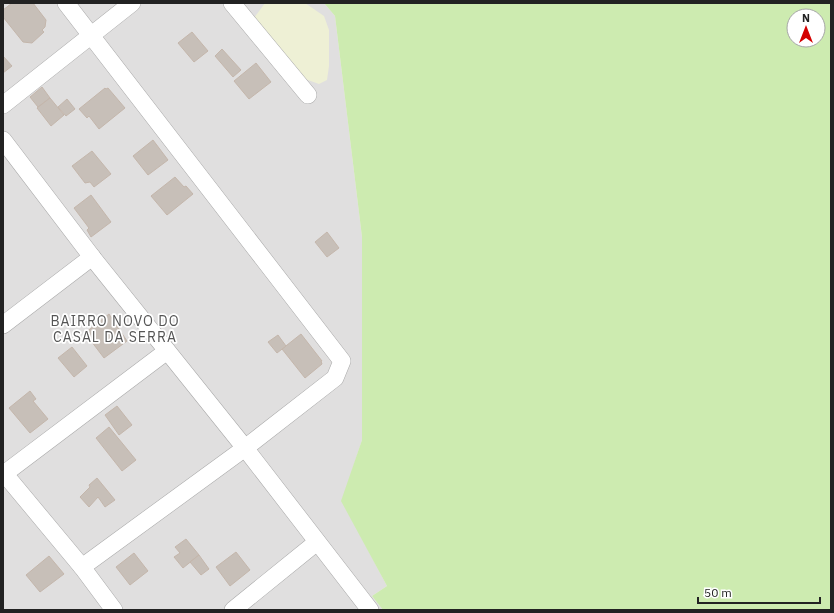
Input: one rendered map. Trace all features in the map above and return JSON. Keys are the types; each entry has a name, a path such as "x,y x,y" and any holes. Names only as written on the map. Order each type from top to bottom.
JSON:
{"street":[{"path":"66,3 342,360 335,378 244,448 82,567"},
{"path":"3,105 132,3"},
{"path":"232,3 308,95"},
{"path":"3,140 92,257 244,448 370,610"},
{"path":"3,325 92,257"},
{"path":"114,610 82,567 4,473 167,351"},
{"path":"233,610 317,542"}],"shaded area":[{"path":"3,3 324,3 335,16 362,237 362,440 342,501 387,586 372,596 383,610 3,610"}],"green space":[{"path":"265,3 305,3 324,16 329,30 329,66 327,80 319,84 305,79 254,18"},
{"path":"324,3 831,3 831,610 383,610 372,596 387,586 341,501 362,440 362,237 335,16"}],"building":[{"path":"12,3 33,3 46,20 45,27 42,30 44,32 32,43 23,42 3,17 3,10"},
{"path":"192,32 208,51 194,62 178,43"},
{"path":"222,49 241,70 233,77 215,56"},
{"path":"3,56 12,66 3,73"},
{"path":"256,63 271,82 249,99 234,81"},
{"path":"42,87 50,98 38,107 30,97"},
{"path":"105,88 108,88 125,108 99,129 89,116 87,118 79,109"},
{"path":"50,98 64,115 51,126 37,108"},
{"path":"67,99 75,109 66,116 58,107"},
{"path":"153,140 168,160 148,175 133,156"},
{"path":"92,151 111,174 94,187 90,182 85,183 72,166"},
{"path":"175,177 193,194 167,215 151,196"},
{"path":"91,195 111,222 91,237 87,230 89,228 74,208"},
{"path":"327,232 339,248 327,257 315,242"},
{"path":"109,314 127,341 104,358 85,333"},
{"path":"301,334 322,361 322,364 305,378 282,349"},
{"path":"278,335 286,346 277,353 268,342"},
{"path":"72,347 87,366 74,377 58,358"},
{"path":"30,391 36,399 33,401 48,419 30,433 9,408"},
{"path":"117,406 132,425 119,435 105,415"},
{"path":"109,427 136,460 122,471 96,438"},
{"path":"97,478 115,500 105,507 98,497 89,507 80,497 90,487 89,485"},
{"path":"186,539 199,555 183,568 174,557 180,553 175,547"},
{"path":"236,552 250,570 230,586 216,567"},
{"path":"134,553 148,571 130,585 116,567"},
{"path":"199,555 209,569 201,575 190,562"},
{"path":"49,556 64,574 40,592 26,575"}],"district":[{"name":"BAIRRO NOVO DO CASAL DA SERRA","path":"115,330"}]}
